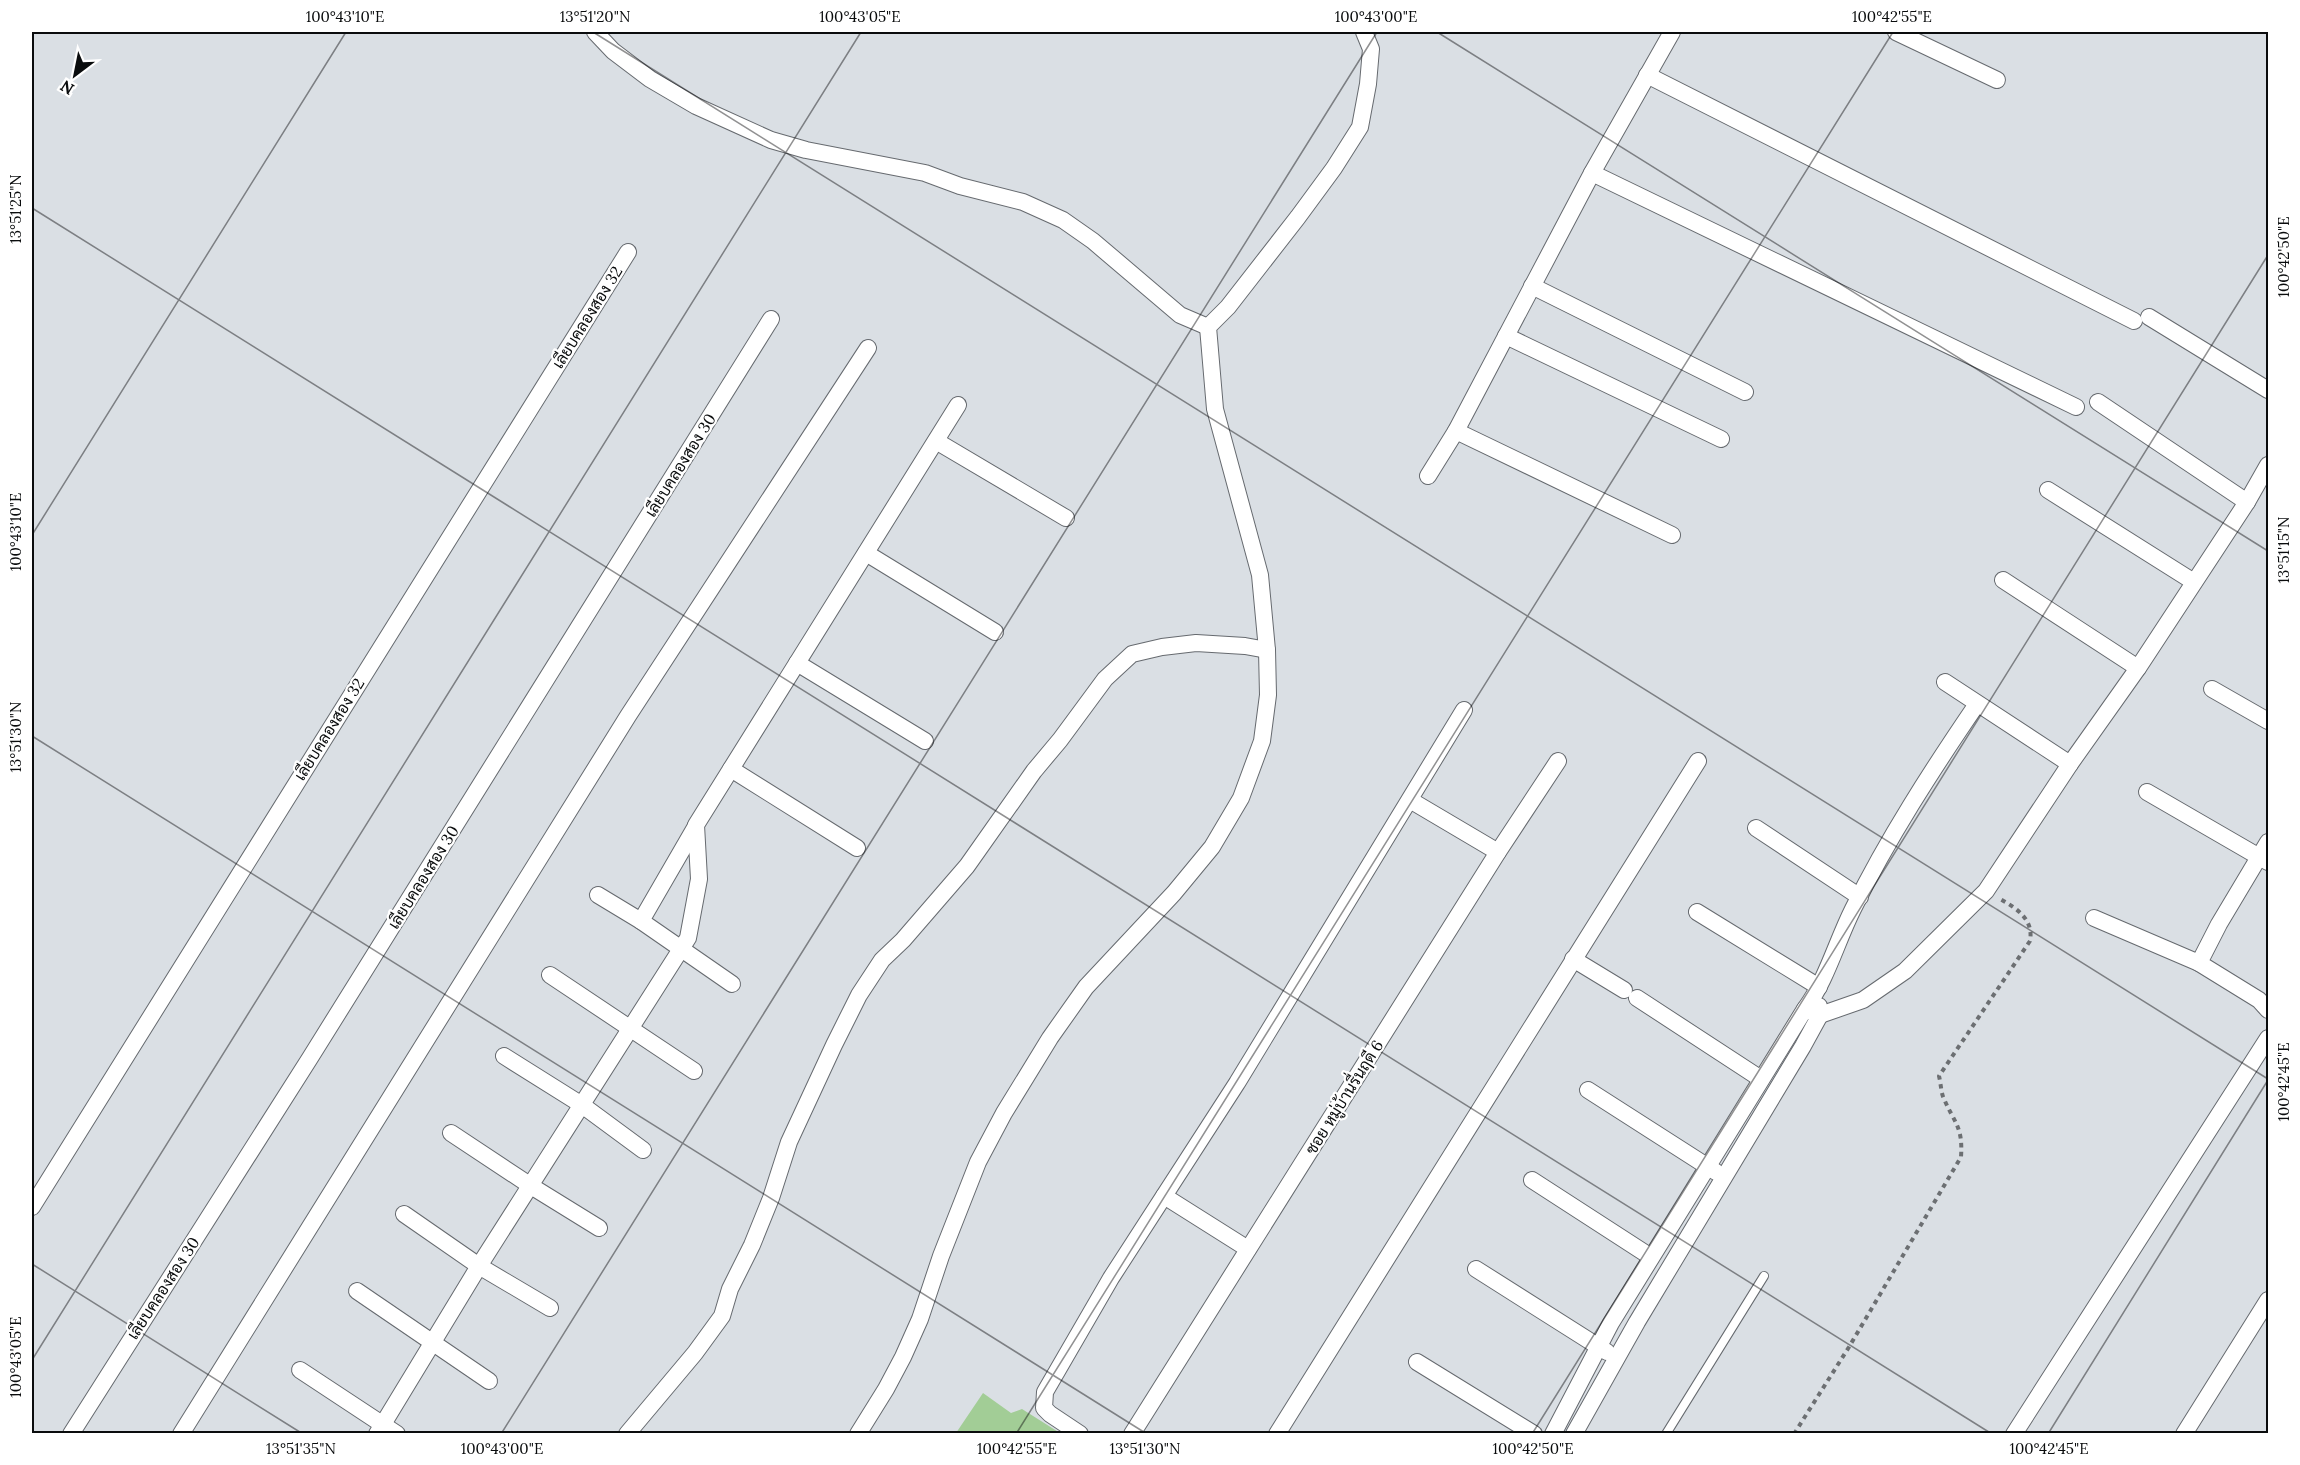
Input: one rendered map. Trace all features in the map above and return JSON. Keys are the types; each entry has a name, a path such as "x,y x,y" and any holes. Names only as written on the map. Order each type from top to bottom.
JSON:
{"street":[{"path":"595,32 614,51 650,79 696,106 771,140 806,150 925,173 960,186 1023,202 1063,220 1093,241 1180,315 1208,327"},
{"path":"858,1434 903,1357 920,1319 941,1256 978,1162 1010,1103 1050,1038 1086,987 1174,893 1212,848 1241,798 1262,741 1268,695 1267,650 1260,575 1215,409 1208,327 1228,307 1298,217 1334,168 1360,126 1368,84 1371,49 1364,32"},
{"path":"1428,476 1456,431 1592,173 1672,32"},
{"path":"1896,32 1997,80"},
{"path":"1647,75 2141,319 2268,390"},
{"path":"1592,173 2076,407"},
{"name":"เลียบคลองสอง 32","path":"32,1207 628,252"},
{"path":"1532,286 1745,392"},
{"name":"เลียบคลองสอง 30","path":"71,1434 310,1058 771,319"},
{"path":"1506,336 1721,439"},
{"path":"181,1434 628,716 868,348"},
{"path":"2098,402 2247,502"},
{"path":"641,921 696,825 958,405"},
{"path":"1456,431 1672,535"},
{"path":"936,441 1065,518"},
{"path":"1553,1434 1598,1347 1761,1079 1812,1012 1863,1000 1905,971 1986,891 2070,764 2138,668 2247,502 2268,465"},
{"path":"2048,490 2194,582"},
{"path":"866,553 995,632"},
{"path":"2003,579 2138,668"},
{"path":"627,1434 695,1353 722,1316 730,1289 752,1245 794,1132 849,1015 882,960 903,940 967,866 1028,780 1105,679 1132,654 1162,647 1196,644 1245,646 1267,650"},
{"path":"797,663 925,741"},
{"path":"1945,682 2070,764"},
{"path":"2212,689 2268,722"},
{"path":"1574,1434 1616,1358 1725,1178 1812,1012 1818,990 1860,897 1908,809 1977,704"},
{"path":"1080,1434 1044,1408 1045,1392 1111,1278 1237,1083 1464,710"},
{"name":"ซอย หมู่บ้านรื่นฤดี 6","path":"1132,1434 1498,852 1558,761"},
{"path":"1276,1434 1698,761"},
{"path":"731,769 857,848"},
{"path":"2147,792 2264,860"},
{"path":"1410,800 1498,852"},
{"path":"379,1429 479,1266 688,938 699,879 696,825"},
{"path":"1756,828 1860,897"},
{"path":"2199,963 2219,924 2264,860 2268,842"},
{"path":"598,895 641,921 732,984"},
{"path":"1697,912 1818,990"},
{"path":"2094,918 2199,963 2259,1000 2268,1010"},
{"path":"1573,959 1761,1079"},
{"path":"550,975 694,1071"},
{"path":"2014,1434 2268,1038"},
{"path":"504,1056 582,1105 643,1150"},
{"path":"1588,1090 1725,1178"},
{"path":"451,1133 599,1228"},
{"path":"1532,1180 1651,1257"},
{"path":"1164,1196 1248,1249"},
{"path":"404,1214 479,1266 550,1308"},
{"path":"1476,1269 1616,1358"},
{"path":"357,1291 489,1381"},
{"path":"2184,1434 2268,1300"},
{"path":"1417,1362 1534,1434"},
{"path":"300,1370 379,1429 397,1434"}],"lane":[{"path":"1666,1434 1764,1276"}],"path":[{"path":"1794,1434 1849,1347 1961,1157 1962,1140 1959,1126 1943,1098 1939,1076 2030,941 2032,933 2030,924 2018,909 1986,891"}],"green space":[{"path":"983,1393 1011,1413 1022,1409 1060,1433 956,1433"}]}
